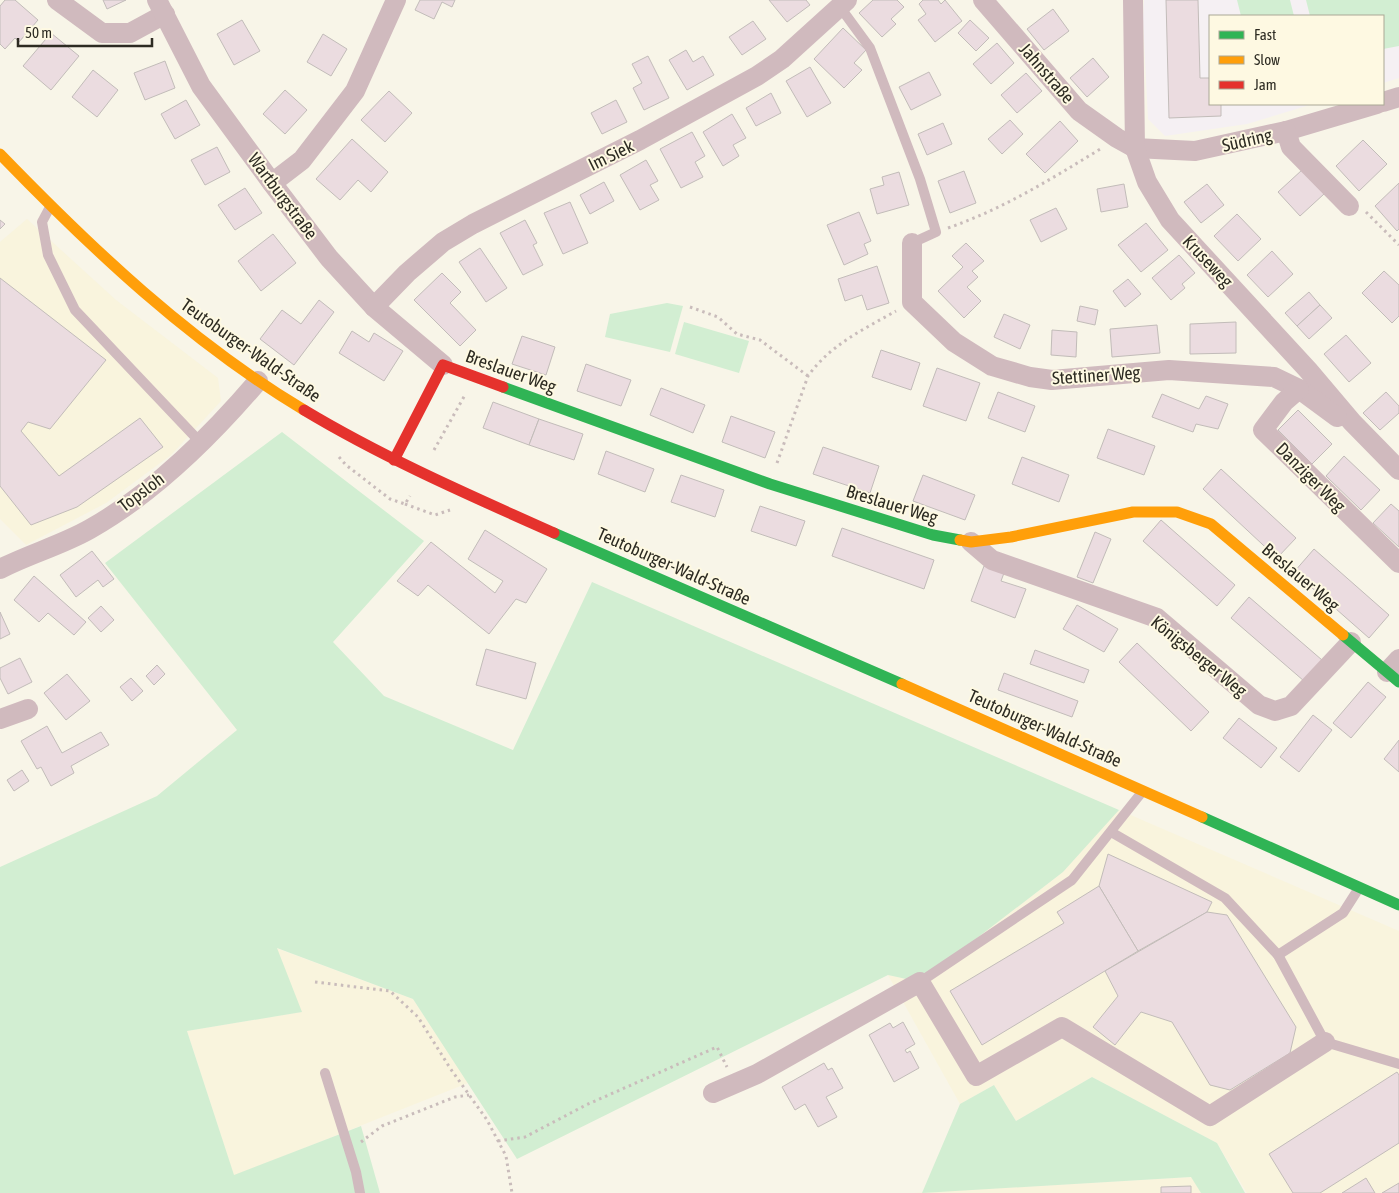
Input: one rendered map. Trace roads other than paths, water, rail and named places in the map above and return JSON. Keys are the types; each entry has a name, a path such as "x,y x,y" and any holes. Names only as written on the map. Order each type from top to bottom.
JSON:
{"main road":[{"name":"Teutoburger-Wald-Straße","path":"0,154 50,207 100,255 157,305 258,381 306,412 394,460 612,559 1012,732 1399,905"},
{"name":"Breslauer Weg","path":"394,460 443,365 770,484 932,535 971,542 1011,537 1133,512 1177,512 1211,524 1351,642 1395,671"}],"street":[{"path":"57,0 102,33 130,32 161,7"},
{"path":"272,183 302,160 354,91 396,0"},
{"name":"Jahnstraße","path":"983,0 1079,110 1117,138"},
{"name":"Kruseweg","path":"1133,0 1135,148 1147,182 1170,220 1308,370 1352,422 1396,459"},
{"name":"Im Siek","path":"374,307 407,272 443,242 473,224 640,140 757,76 782,59 843,4"},
{"name":"Wartburgstraße","path":"161,7 201,86 329,258 374,307 443,365"},
{"path":"1384,102 1399,97"},
{"name":"Südring","path":"1117,138 1135,148 1195,152 1286,131 1373,105"},
{"path":"1286,131 1291,147 1349,206"},
{"name":"Stettiner Weg","path":"912,243 912,302 954,342 992,366 1030,377 1052,380 1169,370 1274,377 1300,389"},
{"name":"Topsloh","path":"1,565 90,529 149,490 200,442 258,381"},
{"path":"1300,389 1344,422 1352,422"},
{"name":"Danziger Weg","path":"1300,389 1284,402 1264,430 1399,563"},
{"name":"Königsberger Weg","path":"971,542 992,560 1157,618 1259,705 1275,711 1291,706 1351,642"},
{"path":"0,719 28,709"},
{"path":"713,1093 757,1074 920,982 976,1076 1062,1027 1210,1116 1325,1042"}],"lane":[{"path":"843,4 870,48 892,110 920,179 936,232 912,243"},
{"path":"50,207 42,222 48,255 75,310 200,442"},
{"path":"920,982 1072,880 1142,791"},
{"path":"1111,832 1225,898 1278,955 1325,1042 1399,1064"},
{"path":"1278,955 1343,913 1359,887"},
{"path":"325,1073 350,1150 360,1193"}]}
